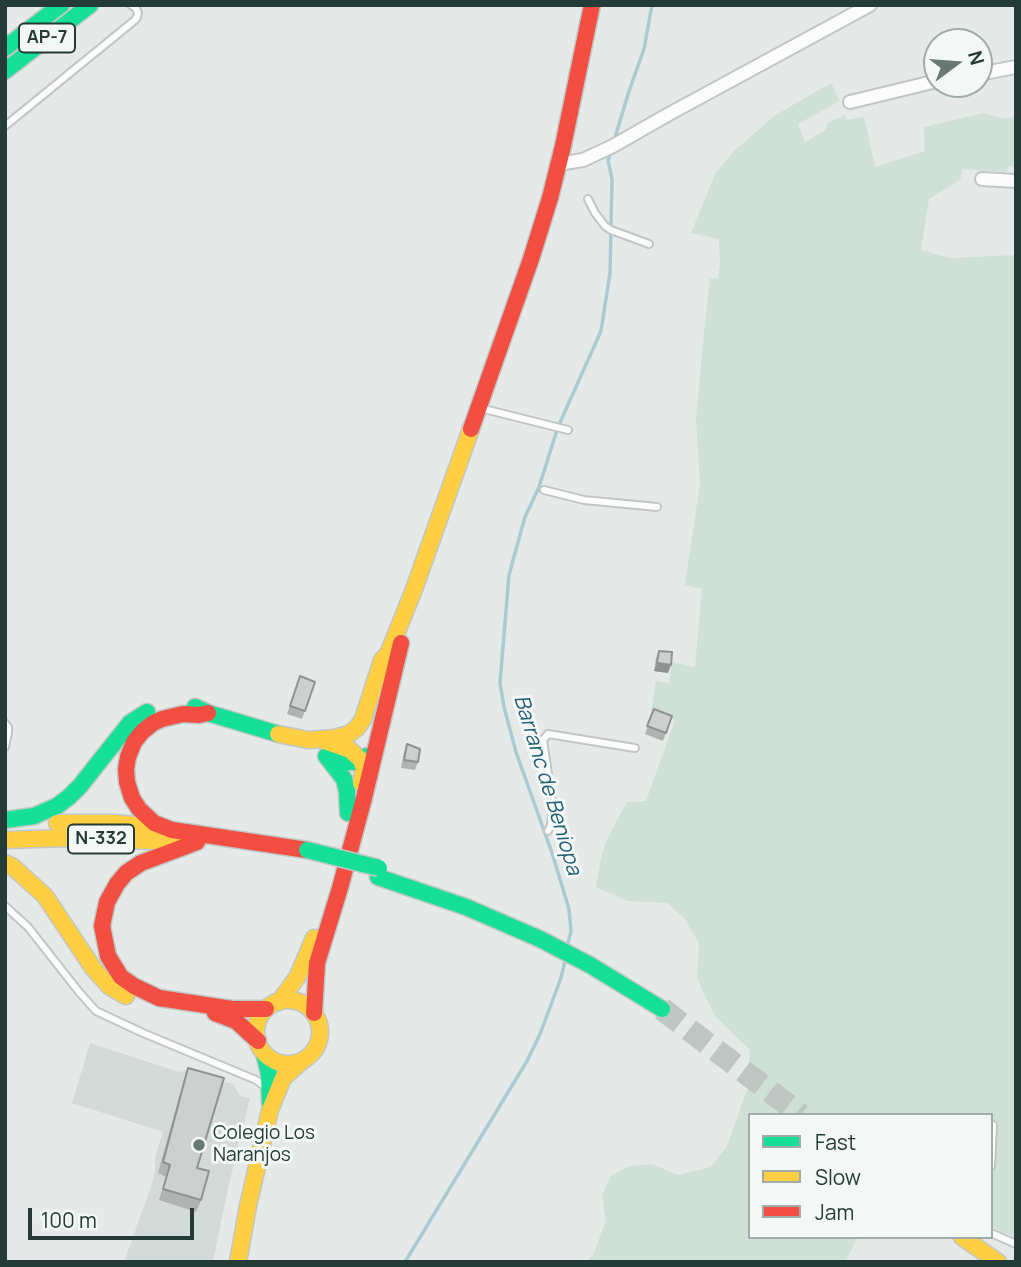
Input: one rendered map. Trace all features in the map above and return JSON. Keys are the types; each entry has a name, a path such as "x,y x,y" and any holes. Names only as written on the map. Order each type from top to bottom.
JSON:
{"main road":[{"name":"AP-7","path":"5,48 61,5"},
{"name":"AP-7","path":"5,71 90,5"},
{"path":"270,1110 269,1074 258,1024 261,1016 298,976 311,945 331,883 388,653 413,592 550,198 592,5"},
{"path":"321,949 364,797 413,592"},
{"path":"5,822 44,813 69,797 130,723 149,710 171,705 198,708 278,734 308,740 349,734 363,719 382,660 388,653"},
{"path":"278,734 328,758 345,762 367,759 388,680 393,672"},
{"path":"172,830 147,818 132,798 126,769 130,750 142,732 153,723 174,716 208,713"},
{"path":"314,1013 314,988 323,929 364,769 361,760 350,750 318,740"},
{"path":"328,758 344,779 348,791 348,813"},
{"path":"5,822 114,823 172,830 306,855"},
{"name":"N-332","path":"5,840 66,838 197,842 306,855 378,872 542,931 578,950 590,965 662,1009"},
{"path":"197,842 141,863 126,873 117,884 107,902 102,926 108,956 121,976 134,986 159,998 232,1009 273,1005 288,1000 298,1002 314,1013 320,1030 316,1049 283,1078 270,1110 248,1206 239,1262"},
{"path":"9,865 45,896 93,968 109,986 136,1000 223,1015 236,1021 272,1060 292,1064 302,1062"},
{"path":"965,1239 999,1262"}],"street":[{"path":"558,164 583,160 613,146 870,5"},
{"path":"993,71 1016,67"},
{"path":"850,102 923,84"},
{"path":"982,179 1016,181"}],"lane":[{"path":"5,126 135,20 138,13 131,5"},
{"path":"588,199 605,226 649,244"},
{"path":"478,408 568,430"},
{"path":"544,490 584,500 657,507"},
{"path":"5,723 8,727 5,747"},
{"path":"548,831 553,808 543,740 548,734 635,748"},
{"path":"5,906 28,927 96,1011 256,1080 269,1090"},
{"path":"993,1234 1016,1244"}],"shaded area":[{"name":"Colegio Los Naranjos","path":"90,1043 179,1072 186,1071 233,1084 240,1096 250,1098 213,1262 124,1262 151,1187 155,1158 163,1132 72,1103"}],"green space":[{"path":"831,83 840,101 798,124 805,142 825,130 828,123 845,115 846,120 864,117 875,167 925,151 924,127 984,113 1004,119 1016,116 1016,166 1008,166 1007,172 963,169 960,180 929,199 921,250 950,258 1016,255 1016,1238 993,1228 993,1113 748,1113 748,1239 857,1239 845,1262 586,1262 593,1255 606,1221 602,1196 611,1176 630,1166 652,1164 678,1175 711,1167 727,1146 749,1084 750,1050 714,1015 697,978 699,943 684,918 667,903 627,901 596,887 601,858 609,835 627,802 646,801 675,720 651,712 656,681 669,683 672,662 695,667 702,589 685,585 700,484 696,419 704,333 710,279 718,278 720,265 719,239 691,233 715,174 734,151 774,116"}],"building":[{"path":"659,651 672,652 671,665 657,663"},
{"path":"300,676 315,682 305,711 290,706"},
{"path":"654,709 672,716 666,733 647,726"},
{"path":"407,744 420,749 418,762 404,760"},
{"path":"188,1068 224,1078 197,1168 209,1171 201,1200 163,1189 170,1165 163,1162"}],"waterway":[{"name":"Barranc de Beniopa","path":"614,141 644,49 652,5"},
{"name":"Barranc de Beniopa","path":"568,943 571,931 569,909 516,752 500,683 509,575 525,517 539,487 558,427 601,331 610,273 612,179 608,160 611,152"},
{"name":"Barranc de Beniopa","path":"405,1262 527,1061 540,1034 565,961"}],"tunnel":[{"path":"662,1009 798,1113"}],"traffic: fast":[{"path":"5,48 61,5"},
{"path":"5,71 90,5"},
{"path":"195,707 278,734"},
{"path":"5,820 34,816 57,806 69,797 130,723 147,712"},
{"path":"326,756 344,779 348,813"},
{"path":"328,758 354,762 367,759 367,756"},
{"path":"307,850 379,868"},
{"path":"378,877 466,907 540,939 590,965 662,1009"},
{"path":"264,1053 269,1074 270,1103"}],"traffic: slow":[{"path":"278,734 308,740 335,738 349,734 363,719 382,660 388,654 413,592 471,429"},
{"path":"324,741 350,750 361,760 364,769 361,783"},
{"path":"57,823 114,823 152,827"},
{"path":"5,840 66,838 184,842"},
{"path":"5,863 45,896 93,968 109,986 126,996"},
{"path":"279,1002 298,976 314,938"},
{"path":"288,1000 306,1006 314,1014 320,1032 314,1050 306,1058 288,1064 270,1058 262,1050 256,1032 262,1014 270,1006 288,1000"},
{"path":"238,1262 270,1110 283,1078 302,1061"},
{"path":"965,1239 998,1262"}],"traffic: jam":[{"path":"471,429 550,198 592,5"},
{"path":"314,1013 317,963 364,798 401,643"},
{"path":"208,713 183,714 162,719 142,732 134,742 126,769 132,798 139,809 154,823 172,830 307,850"},
{"path":"197,842 141,863 126,873 117,884 107,902 102,926 108,956 121,977 159,998 232,1009 266,1009"},
{"path":"215,1013 236,1021 258,1041"}],"place":[{"name":"Colegio Los Naranjos","path":"199,1145"}]}
